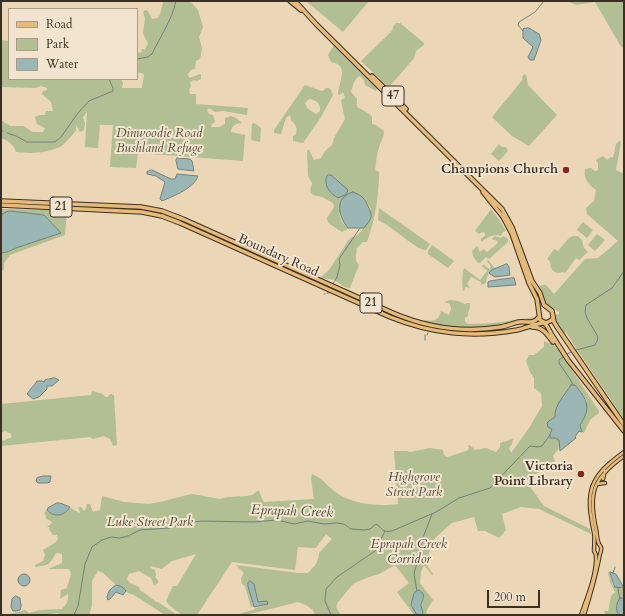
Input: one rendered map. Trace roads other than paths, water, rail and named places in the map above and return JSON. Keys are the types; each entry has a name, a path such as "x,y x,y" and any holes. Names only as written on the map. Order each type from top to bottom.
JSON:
{"highway":[{"name":"47","path":"290,1 310,17"},
{"name":"47","path":"295,1 498,205 509,220 532,281 540,293 547,309"},
{"name":"47","path":"476,183 500,214 509,229 529,283 537,299 539,315 544,323"},
{"name":"Boundary Road","path":"1,201 141,207 162,212 183,219 393,313 428,326 473,330 500,327 520,322 534,322 539,315"},
{"name":"Boundary Road","path":"1,205 152,213 180,223 408,325 438,332 462,334 504,331 544,323"},
{"name":"21","path":"539,315 544,309 547,309"},
{"path":"547,309 552,311 553,317 560,332 624,425"},
{"name":"21","path":"553,317 549,322 544,323 549,328 553,339"},
{"name":"21","path":"525,328 533,326 540,328 553,339 624,431"}],"main road":[{"path":"582,615 593,576 596,557 596,552 594,549 595,540 589,508 591,490 596,478 603,469 624,452"},
{"path":"582,615 595,580 600,552 602,549 600,546 592,508 593,494 605,471 624,456"},
{"path":"603,479 605,471"},
{"path":"597,484 605,483"},
{"path":"595,547 597,545 600,546"}],"water":[{"path":"529,28 539,34 541,40 534,60 530,60 528,57 533,47 523,38 523,29"},
{"path":"177,158 190,159 192,161 194,171 178,169 176,161"},
{"path":"152,170 171,179 175,179 177,174 198,176 188,188 162,201 160,199 165,182 156,176 147,174 147,172"},
{"path":"328,175 331,175 347,189 348,191 345,195 338,198 330,192 326,185 326,178"},
{"path":"353,192 363,198 370,212 370,219 364,228 348,228 340,213 340,202 347,194"},
{"path":"10,211 44,215 61,233 1,253 1,215"},
{"path":"507,264 510,275 495,277 489,273 492,270"},
{"path":"514,278 516,285 488,287 488,282 490,281"},
{"path":"55,378 59,380 52,386 47,386 47,389 39,397 33,399 27,394 37,381 44,382 45,380"},
{"path":"571,385 575,385 583,395 587,408 584,419 580,425 582,432 579,431 575,437 576,438 560,451 559,440 550,438 552,429 548,427 547,423 555,417 558,404"},
{"path":"51,476 50,482 38,483 36,481 37,478"},
{"path":"57,503 70,507 68,510 59,515 50,513 47,510"},
{"path":"610,572 616,574 624,588 615,587"},
{"path":"24,574 28,576 30,580 28,584 24,586 20,584 18,580 20,576"},
{"path":"250,581 254,584 258,602 267,601 268,604 254,607 248,586"},
{"path":"116,585 122,587 126,591 123,595 116,592 108,600 107,597 109,591"},
{"path":"419,590 424,596 421,604 423,613 421,615 417,615 411,605 414,593"},
{"path":"16,596 20,598 21,606 20,610 13,611 11,607 12,599"},
{"path":"620,598 624,598 624,615 619,615 617,611 617,604"}],"waterway":[{"path":"138,59 148,57 152,54 169,22 176,1"},
{"path":"523,31 518,25 519,22 535,12 544,1"},
{"path":"7,133 27,142 55,142 61,137 78,113 89,101 113,91 109,80"},
{"path":"335,281 340,265 339,259 360,228"},
{"name":"Eprapah Creek","path":"576,350 595,345 598,337 587,318 585,312 586,305 612,288 624,271"},
{"path":"433,324 442,325"},
{"path":"425,335 425,340"},
{"name":"Eprapah Creek","path":"567,354 573,351"},
{"name":"Eprapah Creek","path":"564,356 559,360 559,363 573,385"},
{"name":"Eprapah Creek","path":"74,615 78,606 85,564 92,547 102,540 111,537 120,538 128,536 140,530 169,528 186,523 201,521 253,522 277,520 294,524 308,521 324,524 344,524 351,529 364,530 370,529 376,524 384,531 392,531 436,512 459,498 490,488 530,446 542,446 550,435"},
{"path":"417,591 414,574 424,535 432,514"},
{"path":"331,615 325,601 326,589 337,577 375,551 385,531"},
{"path":"613,573 615,567"},
{"path":"618,588 620,600"}],"place":[{"name":"Champions Church","path":"566,170"},
{"name":"Victoria Point Library","path":"581,474"}],"park label":[{"name":"Dinwoodie Road Bushland Refuge","path":"159,142"},
{"name":"Highgrove Street Park","path":"414,486"},
{"name":"Luke Street Park","path":"150,523"},
{"name":"Eprapah Creek Corridor","path":"409,552"}]}
